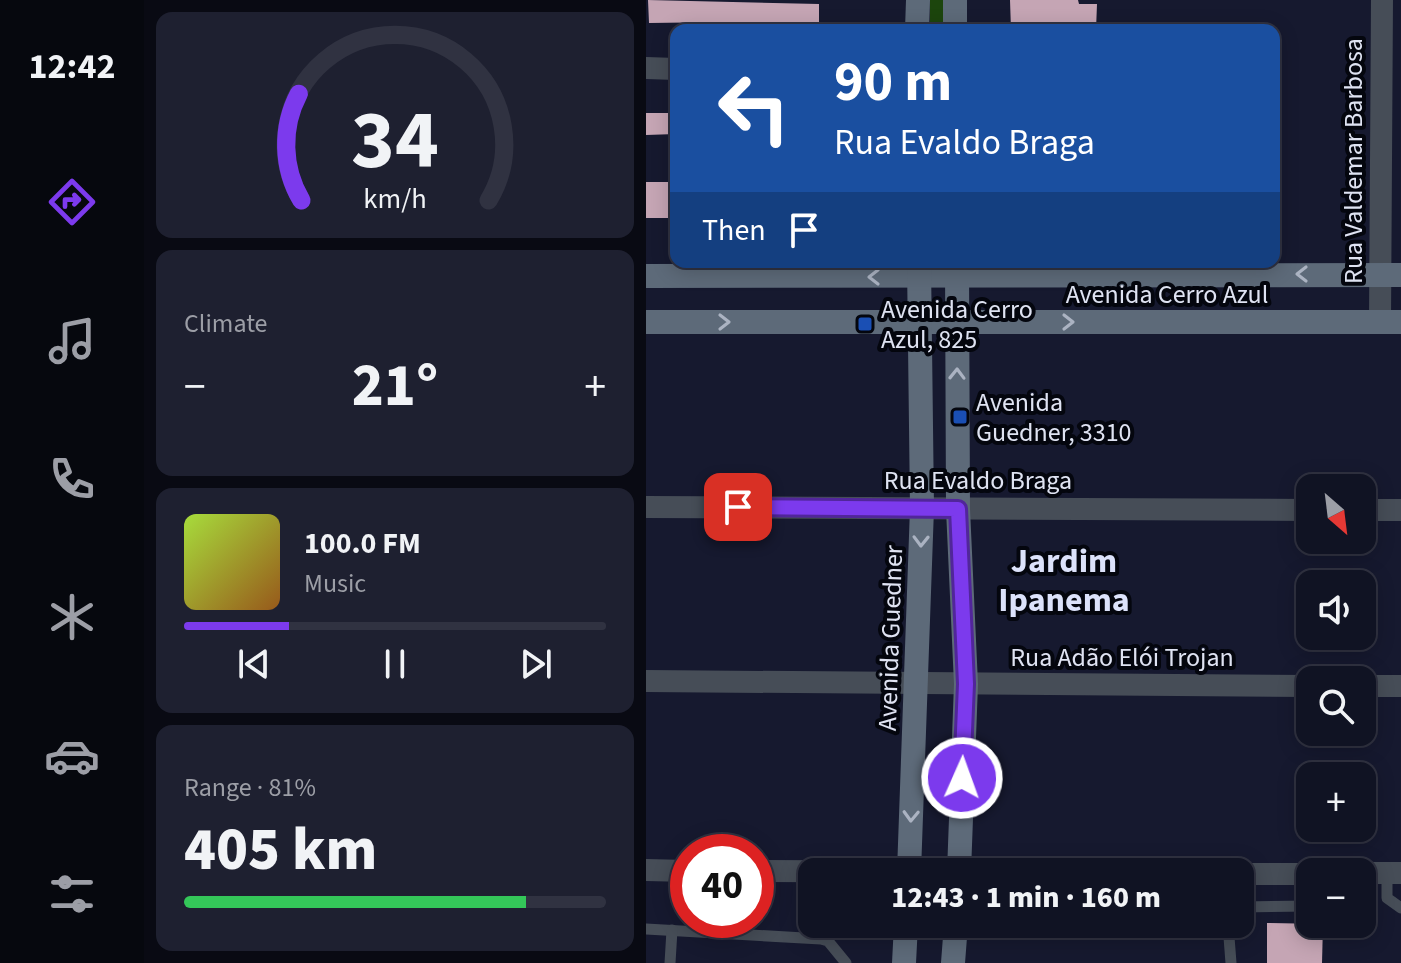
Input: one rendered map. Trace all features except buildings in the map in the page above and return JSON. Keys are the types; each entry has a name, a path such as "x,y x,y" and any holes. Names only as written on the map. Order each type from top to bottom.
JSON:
{"main road":[{"path":"917,24 918,0"},
{"path":"955,0 955,24"},
{"path":"957,269 958,509 966,684 960,858"},
{"name":"Avenida Cerro Azul","path":"646,276 957,269 1049,273 1390,275"},
{"name":"Avenida Guedner","path":"910,858 922,508 919,270"},
{"name":"Avenida Cerro Azul","path":"646,322 1390,322"},
{"path":"904,963 905,938"},
{"path":"953,963 955,938"}],"street":[{"name":"Rua Valdemar Barbosa","path":"1382,0 1391,144 1390,322"},
{"path":"646,68 670,69"},
{"name":"Rua Evaldo Braga","path":"646,507 1296,510"},
{"path":"1376,510 1401,510"},
{"name":"Rua Adão Elói Trojan","path":"646,681 1296,686"},
{"path":"1376,686 1401,686"},
{"path":"646,870 670,871"},
{"path":"774,871 798,871"},
{"path":"1254,874 1296,874"}],"lane":[{"path":"1394,873 1387,898 1401,908"},
{"path":"1254,907 1296,906"},
{"path":"646,929 670,930"},
{"path":"774,936 828,941 846,963"},
{"path":"670,963 672,938"},
{"path":"1229,938 1231,963"}],"green space":[{"path":"930,0 943,0 943,24 930,24"}],"place":[{"name":"Avenida Cerro Azul, 825","path":"865,324"},
{"name":"Avenida Guedner, 3310","path":"960,417"}],"district":[{"name":"Jardim Ipanema","path":"1064,580"}],"route":[{"path":"738,507 958,509 966,684 962,778"}]}
